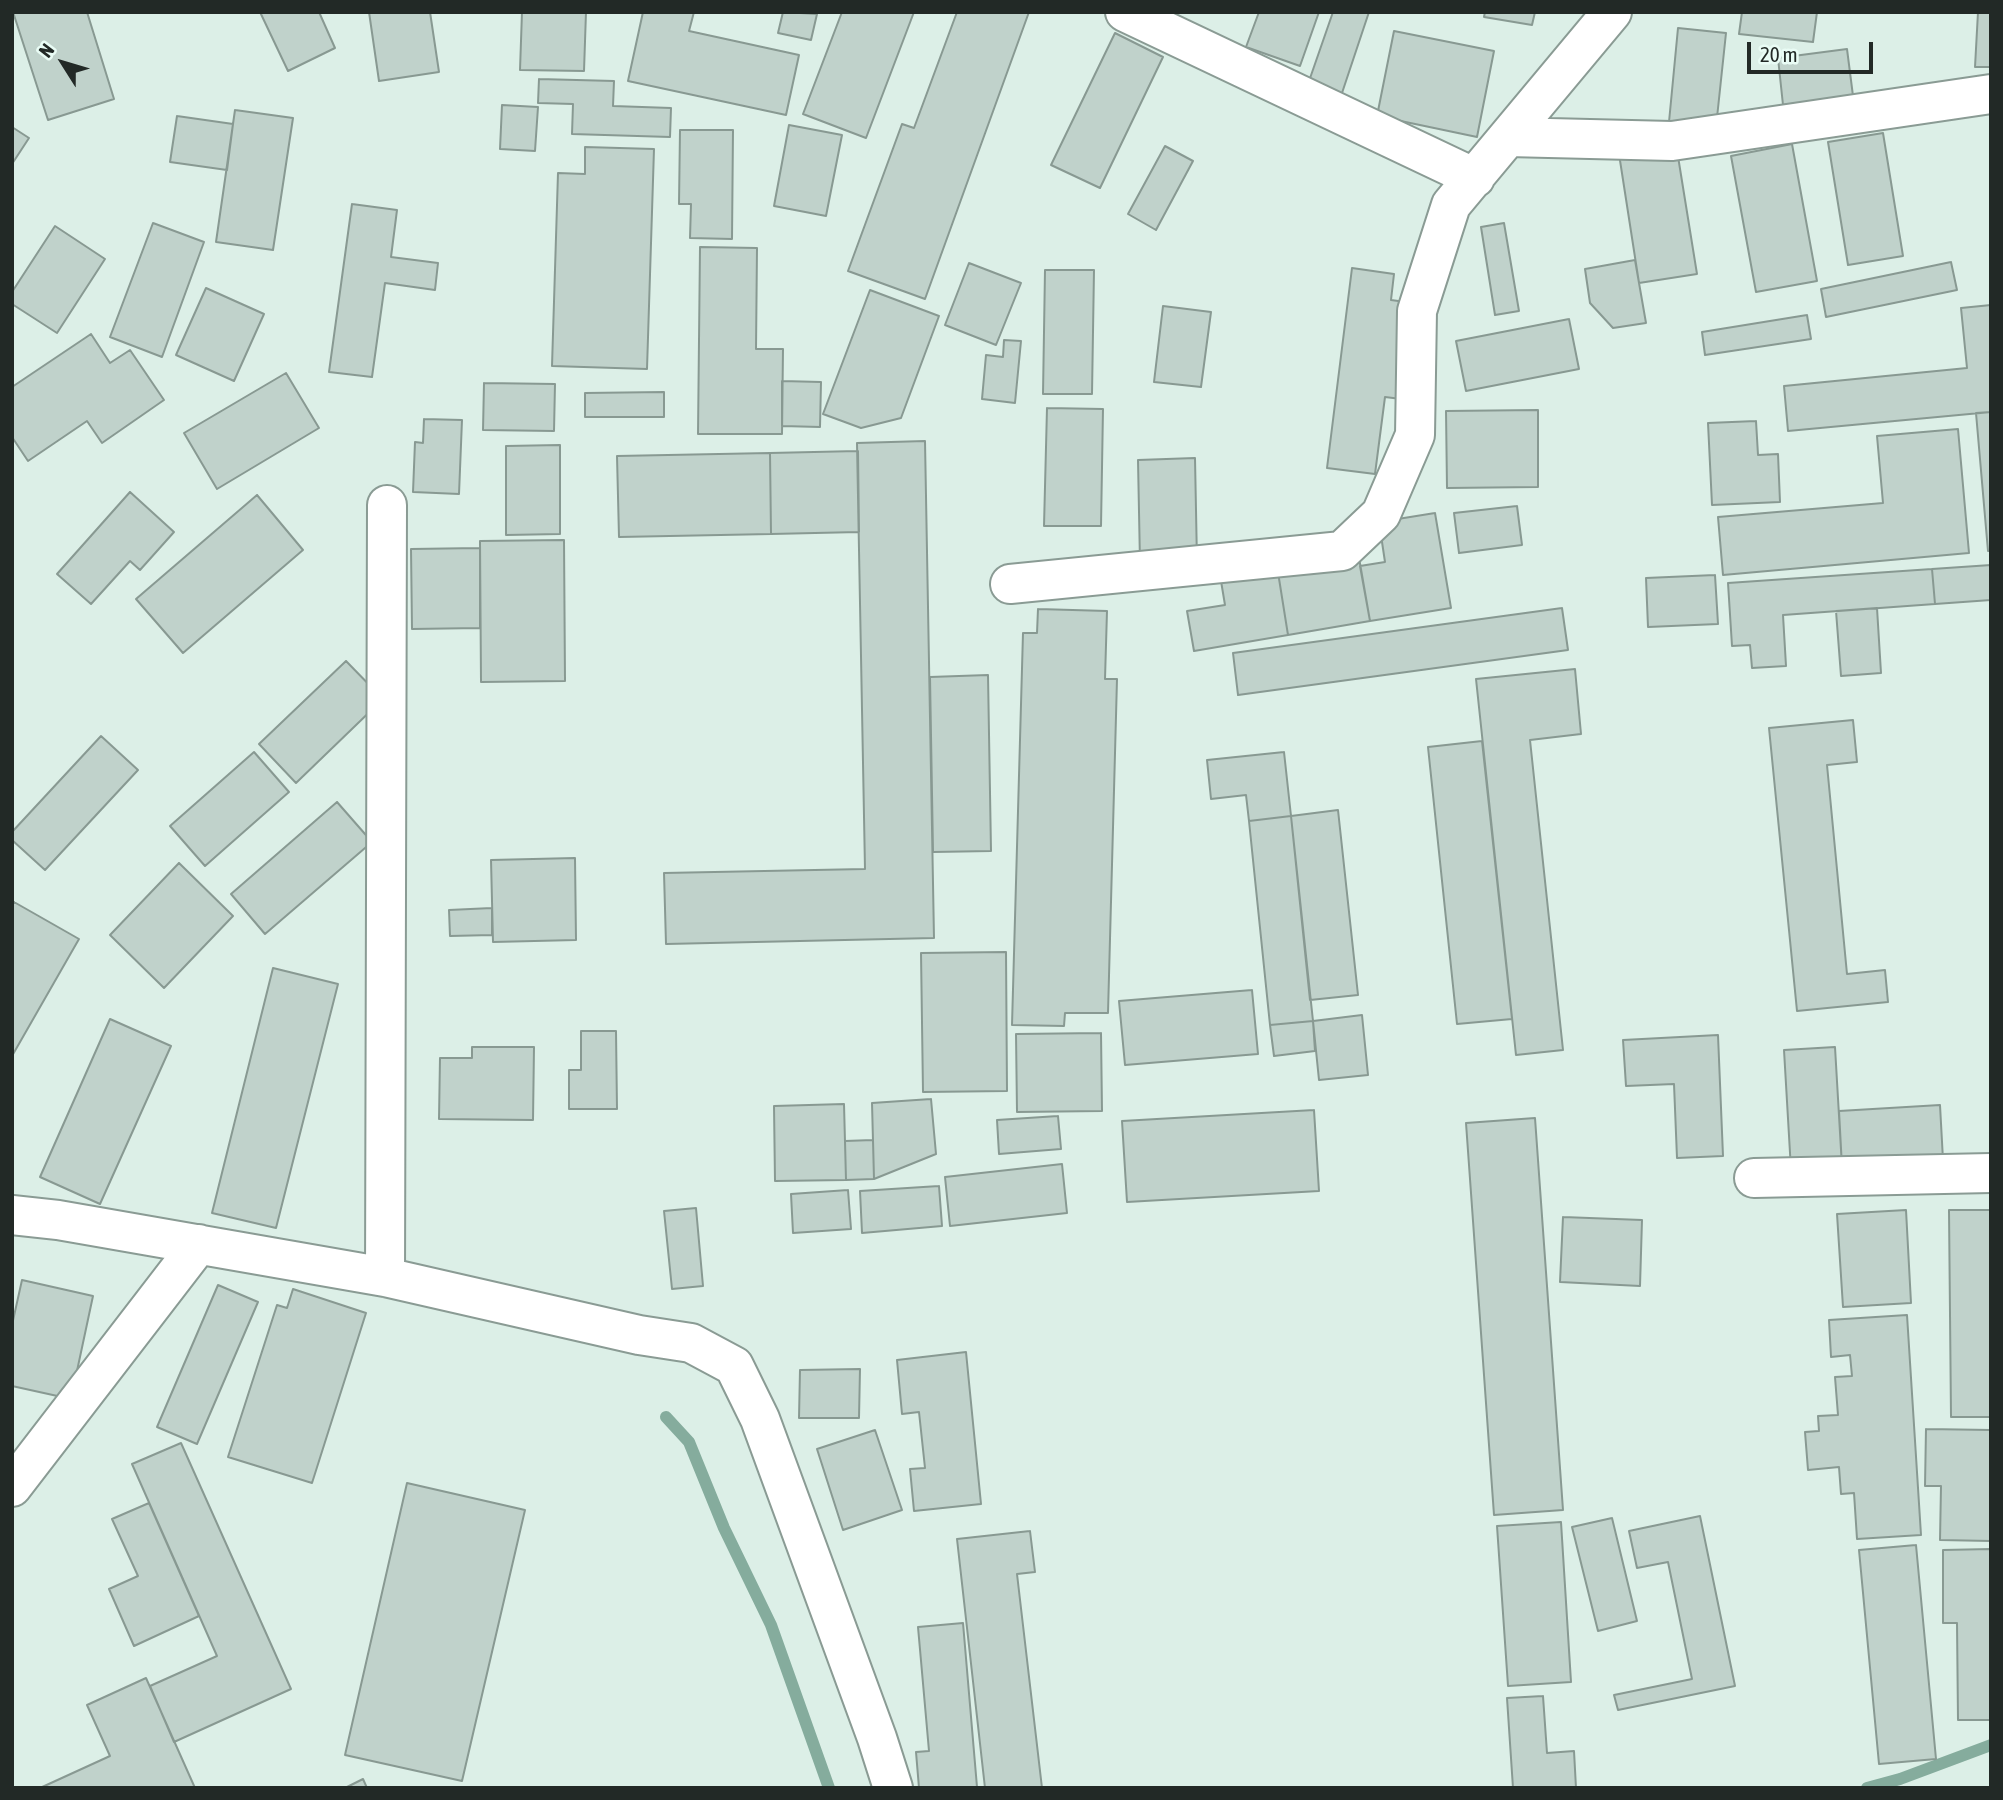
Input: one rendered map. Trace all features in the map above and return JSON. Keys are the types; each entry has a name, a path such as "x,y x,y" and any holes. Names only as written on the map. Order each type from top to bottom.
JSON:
{"street":[{"path":"1125,12 1475,178"},
{"path":"1010,584 1342,551 1381,514 1415,435 1417,311 1451,205 1612,12"},
{"path":"1508,137 1672,141 1991,94"},
{"path":"385,1277 387,505"},
{"path":"1754,1178 1991,1173"},
{"path":"12,1214 385,1277 639,1335 691,1343 734,1366 760,1419 893,1788"},
{"path":"12,1487 198,1244"}],"building":[{"path":"13,12 87,12 114,99 48,120"},
{"path":"260,12 319,12 335,48 288,71"},
{"path":"369,12 430,12 439,72 379,81"},
{"path":"522,12 586,12 584,71 520,70"},
{"path":"643,12 694,12 689,31 799,55 786,115 628,81"},
{"path":"783,12 817,14 811,40 778,33"},
{"path":"842,12 914,12 866,138 803,114"},
{"path":"957,12 1029,12 925,299 848,271 902,124 914,128"},
{"path":"1259,12 1319,12 1300,66 1246,47"},
{"path":"1333,12 1369,12 1341,96 1308,84"},
{"path":"1485,12 1535,12 1532,25 1484,17"},
{"path":"1742,12 1817,12 1813,42 1739,34"},
{"path":"1978,12 1991,12 1991,67 1975,67"},
{"path":"1678,28 1726,33 1716,127 1669,122"},
{"path":"1394,31 1494,51 1477,137 1377,116"},
{"path":"1115,33 1163,57 1100,188 1051,165"},
{"path":"1847,49 1853,96 1783,105 1778,58"},
{"path":"539,79 614,81 613,106 671,108 670,137 572,134 573,104 538,103"},
{"path":"502,105 538,107 535,151 500,149"},
{"path":"235,110 293,118 273,250 216,242"},
{"path":"177,116 233,124 227,170 170,162"},
{"path":"789,125 842,135 826,216 774,206"},
{"path":"12,127 29,138 12,164"},
{"path":"680,130 733,130 732,239 690,238 691,204 679,204"},
{"path":"1883,133 1903,256 1848,265 1828,142"},
{"path":"1676,144 1697,274 1639,283 1619,154"},
{"path":"1792,144 1817,281 1756,292 1731,156"},
{"path":"1165,146 1193,161 1156,230 1128,214"},
{"path":"585,147 654,149 647,369 552,366 558,173 585,174"},
{"path":"352,204 397,210 391,257 438,263 435,290 385,283 372,377 329,372"},
{"path":"153,223 204,242 162,357 110,337"},
{"path":"1504,223 1519,311 1495,315 1481,227"},
{"path":"55,226 105,259 57,333 12,304 12,292"},
{"path":"700,247 757,248 756,349 783,349 782,434 698,434"},
{"path":"1635,260 1646,323 1613,328 1590,303 1585,269"},
{"path":"1951,262 1957,290 1826,317 1821,289"},
{"path":"969,263 1021,283 996,345 945,325"},
{"path":"1352,268 1394,274 1391,300 1413,303 1401,399 1385,397 1375,474 1327,468"},
{"path":"1045,270 1094,270 1092,394 1043,394"},
{"path":"206,288 264,314 234,381 176,355"},
{"path":"870,290 939,316 901,418 861,428 823,414"},
{"path":"1991,305 1991,412 1788,431 1784,386 1967,368 1961,308"},
{"path":"1163,306 1211,312 1201,387 1154,382"},
{"path":"1807,315 1811,339 1705,355 1702,332"},
{"path":"1569,319 1579,369 1466,391 1456,341"},
{"path":"91,334 110,363 130,350 164,400 102,443 87,421 28,461 12,437 12,387"},
{"path":"1004,340 1021,341 1015,403 982,399 986,355 1003,357"},
{"path":"286,373 319,428 217,489 184,433"},
{"path":"782,381 821,382 820,427 782,426"},
{"path":"484,383 555,384 554,431 483,430"},
{"path":"664,392 664,417 585,417 585,393"},
{"path":"1047,408 1103,409 1101,526 1044,526"},
{"path":"1538,410 1538,487 1447,488 1446,411"},
{"path":"1991,412 1991,551 1988,551 1976,413"},
{"path":"424,419 462,420 459,494 413,492 415,442 423,443"},
{"path":"1756,421 1758,455 1778,454 1780,502 1712,505 1708,423"},
{"path":"1958,429 1969,553 1723,575 1718,517 1883,503 1877,436"},
{"path":"925,441 934,938 666,944 664,873 865,869 857,443"},
{"path":"560,445 560,534 506,535 506,446"},
{"path":"858,451 859,532 771,534 770,453"},
{"path":"770,453 771,534 619,537 617,456"},
{"path":"1195,458 1197,562 1140,563 1138,460"},
{"path":"130,492 174,532 140,570 130,561 91,604 57,574"},
{"path":"257,495 303,550 183,653 136,599"},
{"path":"1517,506 1522,545 1459,553 1454,513"},
{"path":"1435,513 1451,608 1370,621 1360,566 1385,562 1379,522"},
{"path":"564,540 565,681 481,682 480,541"},
{"path":"480,548 480,628 412,629 411,549"},
{"path":"1358,552 1370,621 1288,635 1277,566"},
{"path":"1991,565 1991,600 1935,604 1932,569"},
{"path":"1277,566 1288,635 1194,651 1187,611 1225,605 1220,575"},
{"path":"1932,569 1935,604 1783,615 1786,666 1752,668 1750,645 1732,646 1728,583"},
{"path":"1715,575 1718,624 1648,627 1646,578"},
{"path":"1562,608 1568,650 1238,695 1233,653"},
{"path":"1877,608 1881,673 1841,676 1836,611"},
{"path":"1038,609 1107,611 1105,679 1117,679 1108,1013 1065,1013 1064,1026 1012,1025 1023,633 1037,633"},
{"path":"346,661 383,699 296,783 259,744"},
{"path":"1575,669 1581,734 1530,740 1563,1050 1516,1055 1476,679"},
{"path":"988,675 991,851 933,852 930,677"},
{"path":"1853,720 1857,762 1827,765 1847,974 1885,970 1888,1002 1797,1011 1769,728"},
{"path":"101,736 138,770 45,870 12,840 12,832"},
{"path":"1482,741 1512,1019 1457,1024 1428,747"},
{"path":"254,752 289,792 205,866 170,826"},
{"path":"1284,752 1291,816 1249,821 1246,795 1211,799 1207,760"},
{"path":"337,802 372,842 265,934 231,894"},
{"path":"1338,810 1358,995 1310,1000 1291,816"},
{"path":"1291,816 1313,1021 1270,1025 1249,821"},
{"path":"575,858 576,940 493,942 491,860"},
{"path":"179,863 233,916 164,988 110,935"},
{"path":"14,902 79,939 12,1056 12,906"},
{"path":"492,908 492,935 450,936 449,910"},
{"path":"1006,952 1007,1091 923,1092 921,953"},
{"path":"273,968 338,984 276,1228 212,1213"},
{"path":"1252,990 1258,1054 1125,1065 1119,1001"},
{"path":"1362,1015 1368,1075 1319,1080 1313,1021"},
{"path":"110,1019 171,1046 100,1204 40,1177"},
{"path":"1313,1021 1315,1051 1274,1056 1270,1025"},
{"path":"581,1031 616,1031 617,1109 569,1109 569,1070 581,1070"},
{"path":"1101,1033 1102,1111 1017,1112 1016,1034"},
{"path":"1718,1035 1723,1156 1677,1158 1674,1084 1626,1086 1623,1040"},
{"path":"472,1047 534,1047 533,1120 439,1119 440,1058 472,1058"},
{"path":"1835,1047 1842,1167 1791,1170 1784,1050"},
{"path":"931,1099 936,1154 874,1179 872,1103"},
{"path":"844,1104 846,1180 775,1181 774,1106"},
{"path":"1940,1105 1943,1160 1842,1167 1839,1111"},
{"path":"1314,1110 1319,1191 1127,1202 1122,1121"},
{"path":"1058,1116 1061,1149 999,1154 997,1120"},
{"path":"1535,1118 1563,1510 1494,1515 1466,1123"},
{"path":"873,1140 874,1179 846,1180 845,1141"},
{"path":"1062,1164 1067,1213 950,1226 945,1177"},
{"path":"939,1186 942,1226 862,1233 860,1191"},
{"path":"848,1190 851,1229 793,1233 791,1194"},
{"path":"696,1208 703,1286 672,1289 664,1211"},
{"path":"1906,1210 1911,1303 1843,1307 1837,1214"},
{"path":"1949,1210 1991,1210 1991,1417 1951,1417"},
{"path":"1563,1217 1642,1220 1640,1286 1560,1282"},
{"path":"22,1280 93,1296 71,1399 12,1386 12,1325"},
{"path":"218,1285 258,1302 197,1444 157,1427"},
{"path":"293,1289 366,1313 312,1483 228,1457 277,1305 287,1308"},
{"path":"1907,1315 1921,1535 1857,1539 1854,1493 1841,1494 1839,1467 1808,1470 1805,1432 1819,1431 1818,1416 1838,1415 1835,1377 1852,1376 1850,1355 1831,1357 1829,1320"},
{"path":"966,1352 981,1504 914,1511 910,1469 925,1468 919,1412 902,1414 897,1360"},
{"path":"860,1369 859,1418 799,1418 800,1370"},
{"path":"1926,1429 1991,1430 1991,1541 1940,1540 1941,1486 1925,1486"},
{"path":"875,1430 902,1510 843,1530 817,1449"},
{"path":"181,1443 291,1689 174,1742 150,1686 217,1656 132,1464"},
{"path":"407,1483 525,1510 462,1781 345,1755"},
{"path":"149,1503 199,1616 134,1646 109,1589 138,1576 112,1519"},
{"path":"1700,1516 1735,1686 1618,1710 1614,1695 1692,1679 1668,1562 1637,1568 1629,1531"},
{"path":"1612,1518 1637,1621 1598,1631 1572,1527"},
{"path":"1561,1522 1571,1682 1508,1686 1497,1526"},
{"path":"1030,1531 1035,1572 1017,1574 1042,1788 985,1788 957,1539"},
{"path":"1916,1545 1936,1759 1879,1764 1859,1550"},
{"path":"1991,1549 1991,1720 1958,1720 1957,1623 1943,1623 1943,1550"},
{"path":"963,1623 977,1787 919,1788 916,1752 929,1751 918,1627"},
{"path":"146,1678 195,1788 40,1788 110,1756 87,1705"},
{"path":"1543,1696 1547,1753 1574,1751 1576,1788 1513,1788 1507,1698"},
{"path":"363,1779 367,1788 345,1788"}],"waterway":[{"path":"666,1417 689,1442 724,1528 771,1625 829,1788"},
{"path":"1867,1788 1900,1779 1991,1745"}]}
